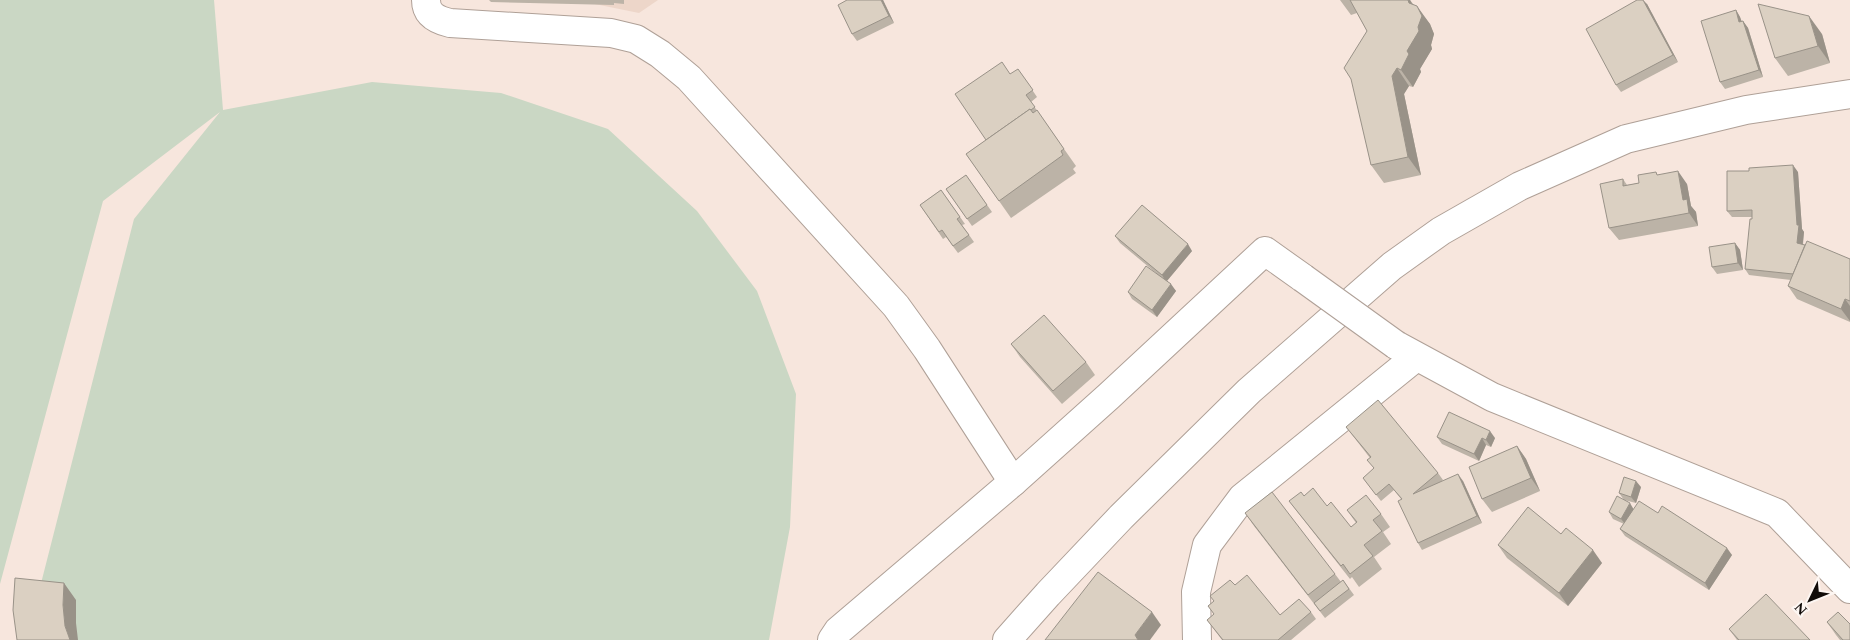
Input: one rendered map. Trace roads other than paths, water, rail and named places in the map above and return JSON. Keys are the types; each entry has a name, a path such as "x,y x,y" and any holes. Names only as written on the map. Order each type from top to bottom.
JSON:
{"street":[{"path":"426,0 426,8 432,16 450,23 611,32 636,39 660,54 689,78 896,306 927,349 1013,482"},
{"path":"1008,640 1048,594 1121,518 1249,391 1392,266 1441,230 1520,186 1626,139 1746,110 1850,94"},
{"path":"832,640 838,631 1013,482 1109,396 1265,251 1406,351 1492,397 1777,513 1850,588"},
{"path":"1197,640 1196,592 1207,545 1242,498 1406,351"}]}
